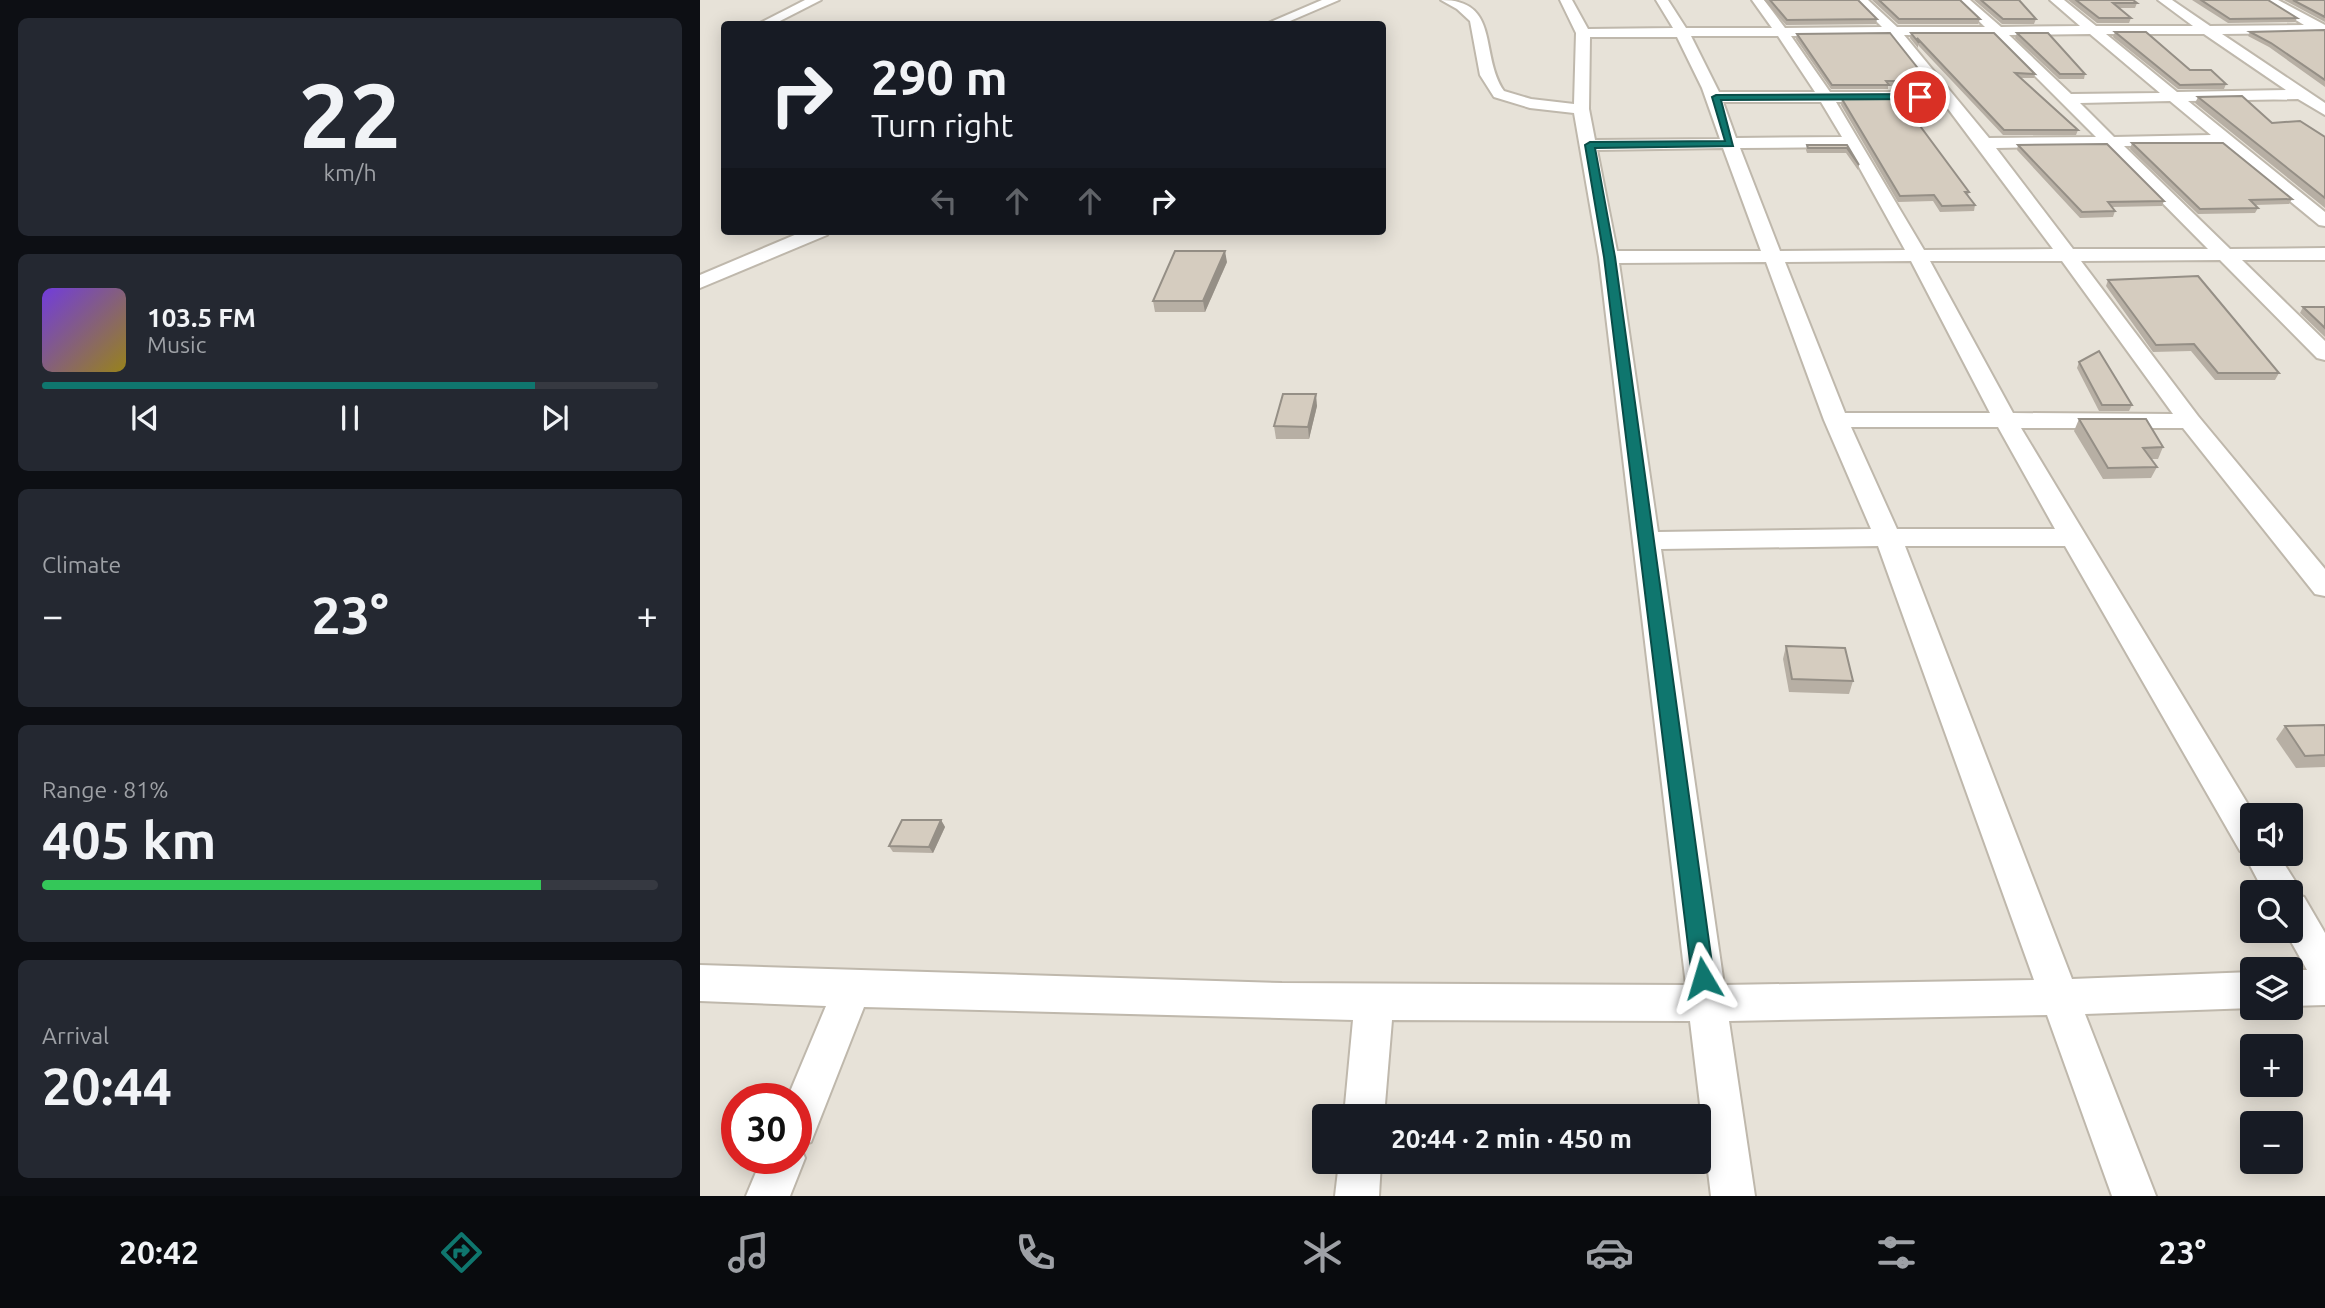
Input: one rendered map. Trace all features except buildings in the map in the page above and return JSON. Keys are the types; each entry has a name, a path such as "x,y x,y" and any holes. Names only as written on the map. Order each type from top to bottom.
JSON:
{"street":[{"path":"771,21 815,0"},
{"path":"1280,21 1333,0"},
{"path":"1447,0 1470,9 1480,25 1487,74 1499,94 1530,103 1581,109"},
{"path":"1566,0 1583,33 1581,109 1590,145 1609,257 1733,1196"},
{"path":"1662,0 1683,32 1716,97 1730,144 1836,420 1888,537 2134,1196"},
{"path":"1758,0 1828,97 1851,142 1919,257 2004,418 2240,820"},
{"path":"1861,0 1895,33 1943,97 1984,143 2190,421 2325,587"},
{"path":"1963,0 1998,31 2325,353"},
{"path":"2056,0 2325,221"},
{"path":"2164,0 2325,110"},
{"path":"2269,0 2323,30"},
{"path":"1583,33 2323,30"},
{"path":"2067,99 2302,94"},
{"path":"1716,97 1943,97"},
{"path":"1984,143 2226,140"},
{"path":"1590,145 1851,142"},
{"path":"700,282 811,235"},
{"path":"1609,257 2325,254"},
{"path":"1836,420 2004,418 2190,421"},
{"path":"1646,541 1888,537 2076,538"},
{"path":"2303,929 2325,967"},
{"path":"700,983 1374,1001 1706,1003 2060,998 2240,990"},
{"path":"2303,988 2325,987"},
{"path":"812,1088 852,989"},
{"path":"1365,1104 1374,1001"},
{"path":"768,1196 777,1174"},
{"path":"1357,1196 1359,1174"}],"shaded area":[{"path":"700,0 2325,0 2325,1196 700,1196"}],"route":[{"path":"1703,978 1609,257 1590,145 1730,144 1716,97 1920,97"}]}
